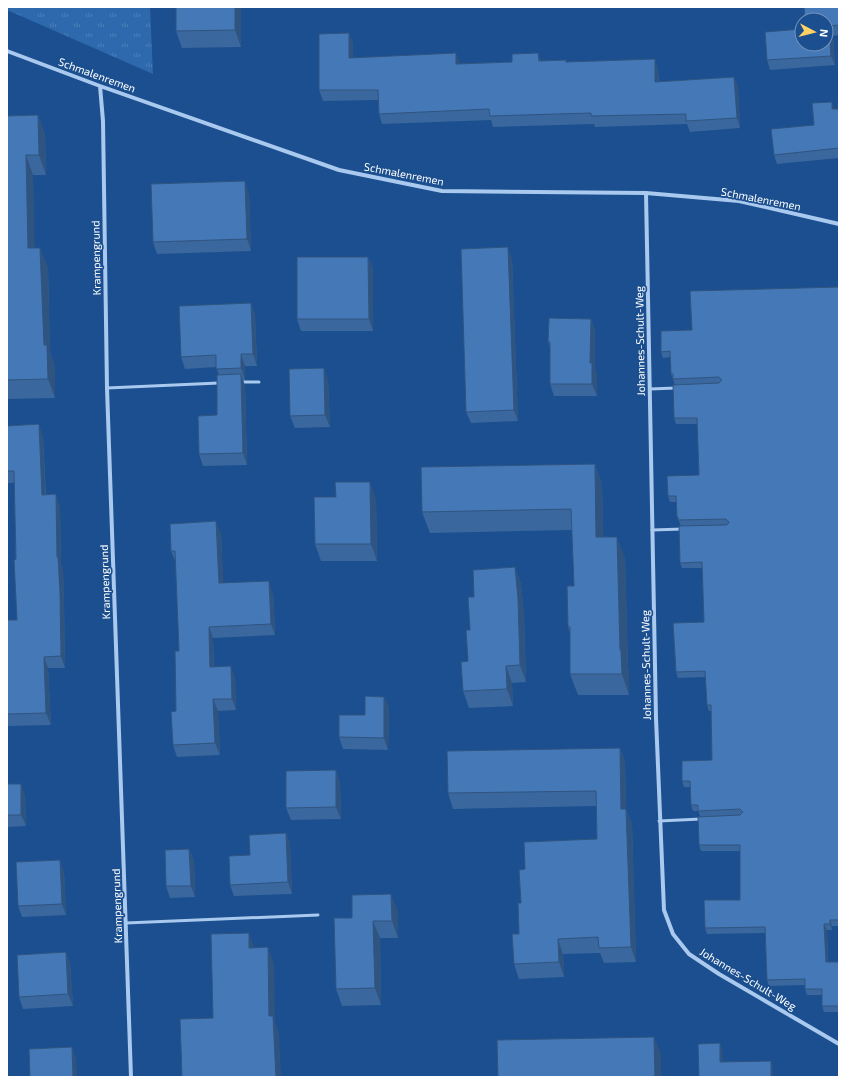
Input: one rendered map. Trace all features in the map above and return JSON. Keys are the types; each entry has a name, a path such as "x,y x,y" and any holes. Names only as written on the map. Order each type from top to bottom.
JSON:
{"street":[{"name":"Schmalenremen","path":"7,51 100,86 339,170 442,191 646,193 739,201 839,224"},
{"name":"Krampengrund","path":"100,86 103,129 107,388 131,1077"},
{"name":"Johannes-Schult-Weg","path":"646,193 656,718 659,821 664,910 673,934 689,954 720,974 839,1044"}],"lane":[{"path":"235,382 259,382"},
{"path":"107,388 220,383"},
{"path":"650,389 682,388"},
{"path":"652,530 690,529"},
{"path":"659,821 704,819"},
{"path":"126,923 318,915"}],"green space":[{"path":"7,7 150,7 153,74 7,10"}],"building":[{"path":"176,7 235,7 235,30 176,31"},
{"path":"804,7 839,7 839,25 834,26 834,12 804,12"},
{"path":"794,30 794,52 831,52 831,56 767,60 765,32"},
{"path":"349,33 349,58 456,53 456,64 512,62 512,54 538,53 539,61 566,60 566,62 655,59 655,82 734,77 737,118 686,121 686,114 591,116 591,113 490,116 489,109 379,114 378,90 319,90 319,34"},
{"path":"832,102 832,109 839,109 839,148 774,155 771,129 814,125 812,103"},
{"path":"38,115 39,155 26,155 28,248 40,248 44,345 47,345 48,379 7,380 7,116"},
{"path":"245,181 247,239 153,242 151,184"},
{"path":"508,247 514,410 466,412 461,249"},
{"path":"297,257 368,257 369,319 297,319"},
{"path":"839,287 839,920 830,920 830,924 824,924 826,962 839,962 839,1006 822,1006 822,989 805,989 805,979 767,980 765,927 705,928 704,900 740,900 740,845 699,845 698,817 740,815 743,812 740,809 698,811 698,805 691,805 690,781 682,781 682,761 712,760 711,705 707,705 705,671 676,672 673,623 704,622 702,562 680,563 679,526 726,525 729,522 726,519 678,520 676,496 668,496 667,476 699,475 697,418 674,418 673,385 719,383 722,380 719,377 673,379 673,374 671,374 670,351 661,352 661,331 692,330 690,291"},
{"path":"251,303 253,354 241,354 241,368 216,369 216,355 181,357 179,306"},
{"path":"549,318 591,319 590,363 592,363 592,384 550,384 550,342 548,342"},
{"path":"324,368 325,415 290,416 289,369"},
{"path":"241,374 243,453 199,454 198,416 217,415 217,375"},
{"path":"39,424 42,495 56,494 61,656 44,657 46,713 7,714 7,620 17,620 14,560 16,559 14,471 7,471 7,426"},
{"path":"595,464 596,537 617,537 622,674 570,674 570,627 568,627 567,586 574,586 571,509 422,512 421,467"},
{"path":"335,482 370,482 371,544 315,544 314,497 336,497"},
{"path":"216,521 219,583 269,581 271,624 209,627 210,667 231,666 232,699 213,699 215,743 173,745 171,712 176,711 175,651 179,651 175,551 171,551 170,524"},
{"path":"515,567 518,598 520,665 506,666 507,689 463,691 461,662 468,661 466,630 470,630 468,597 474,597 473,570"},
{"path":"365,696 384,697 384,738 339,737 339,715 365,715"},
{"path":"620,748 621,809 626,809 631,947 599,948 598,937 558,939 559,962 514,964 512,934 519,934 518,903 521,903 519,870 525,869 524,842 597,839 596,791 448,793 447,751"},
{"path":"336,770 336,807 286,808 286,771"},
{"path":"7,784 21,784 21,815 7,815"},
{"path":"286,833 288,882 230,885 229,856 250,855 249,835"},
{"path":"189,849 191,886 166,886 165,850"},
{"path":"60,860 62,904 18,906 16,862"},
{"path":"391,894 392,921 373,921 375,988 336,989 334,918 352,918 352,895"},
{"path":"249,933 249,948 268,947 269,1016 273,1016 276,1077 182,1077 180,1019 213,1018 211,934"},
{"path":"66,952 68,994 19,997 17,955"},
{"path":"654,1037 655,1077 498,1077 497,1040"},
{"path":"720,1043 720,1062 771,1061 771,1077 699,1077 698,1044"},
{"path":"72,1047 73,1077 30,1077 29,1049"}]}
